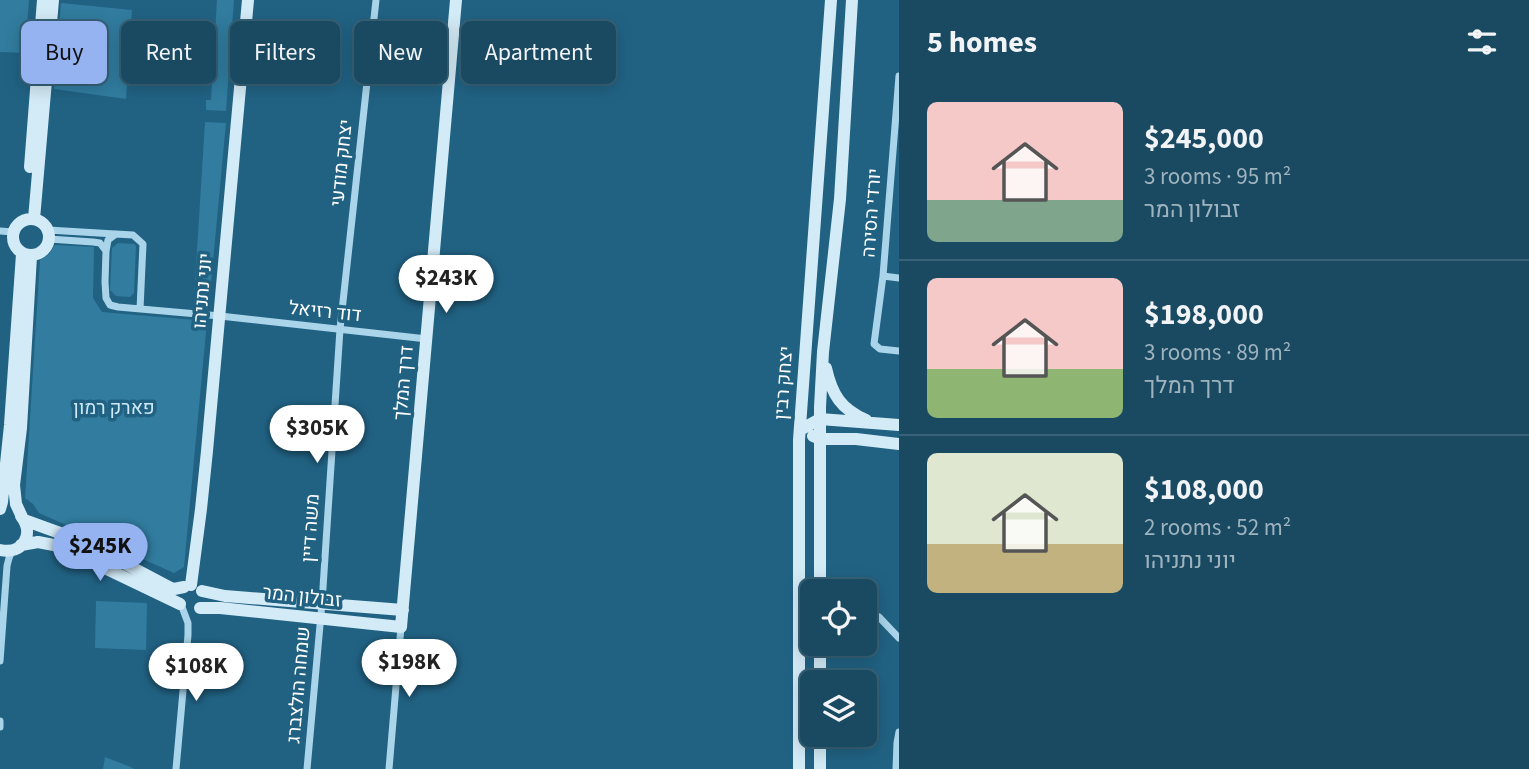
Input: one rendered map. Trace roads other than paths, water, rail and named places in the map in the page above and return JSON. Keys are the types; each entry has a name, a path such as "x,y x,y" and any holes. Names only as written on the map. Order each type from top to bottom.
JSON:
{"street":[{"path":"30,219 43,0"},
{"path":"30,219 53,0"},
{"name":"יוני נתניהו","path":"192,588 248,0"},
{"name":"יצחק מודעי","path":"340,329 376,0"},
{"name":"דרך המלך","path":"389,769 456,0"},
{"name":"יצחק רבין","path":"799,769 800,430 831,0"},
{"name":"יצחק רבין","path":"820,579 820,419 823,352 839,199 852,0"},
{"name":"יורדי הסירה","path":"899,76 895,158 874,344 880,349 899,351"},
{"path":"30,219 45,225 48,235 45,249 37,255 18,251 7,231 30,219"},
{"path":"106,250 108,240 116,234"},
{"path":"48,235 133,235 143,244 140,309"},
{"path":"48,235 100,243 106,250"},
{"name":"דוד רזיאל","path":"106,250 106,298 110,305 428,339"},
{"path":"0,510 27,255"},
{"path":"0,661 7,566 11,549 27,533 27,526 16,504 14,485 20,428 27,255"},
{"path":"883,276 899,278"},
{"name":"משה דיין","path":"322,604 340,329"},
{"path":"823,352 830,383 839,402 855,415 873,423"},
{"path":"800,430 820,419 899,425"},
{"path":"800,430 820,439 856,439 899,444"},
{"path":"821,485 825,456 835,445 856,439"},
{"name":"זבולון המר","path":"0,510 13,512 82,541 174,589 192,588 225,596 403,610"},
{"path":"11,549 38,542 59,546 189,611 198,609"},
{"path":"176,769 188,635 188,622 178,597 192,588 204,598 188,635"},
{"name":"שמחה הולצברג","path":"307,769 322,604"},
{"name":"זבולון המר","path":"198,609 219,608 401,627"},
{"path":"879,617 899,638"},
{"path":"0,721 0,727"},
{"path":"896,769 899,732"},
{"path":"820,747 820,769"}],"park label":[{"name":"פארק רמון","path":"114,408"}]}
